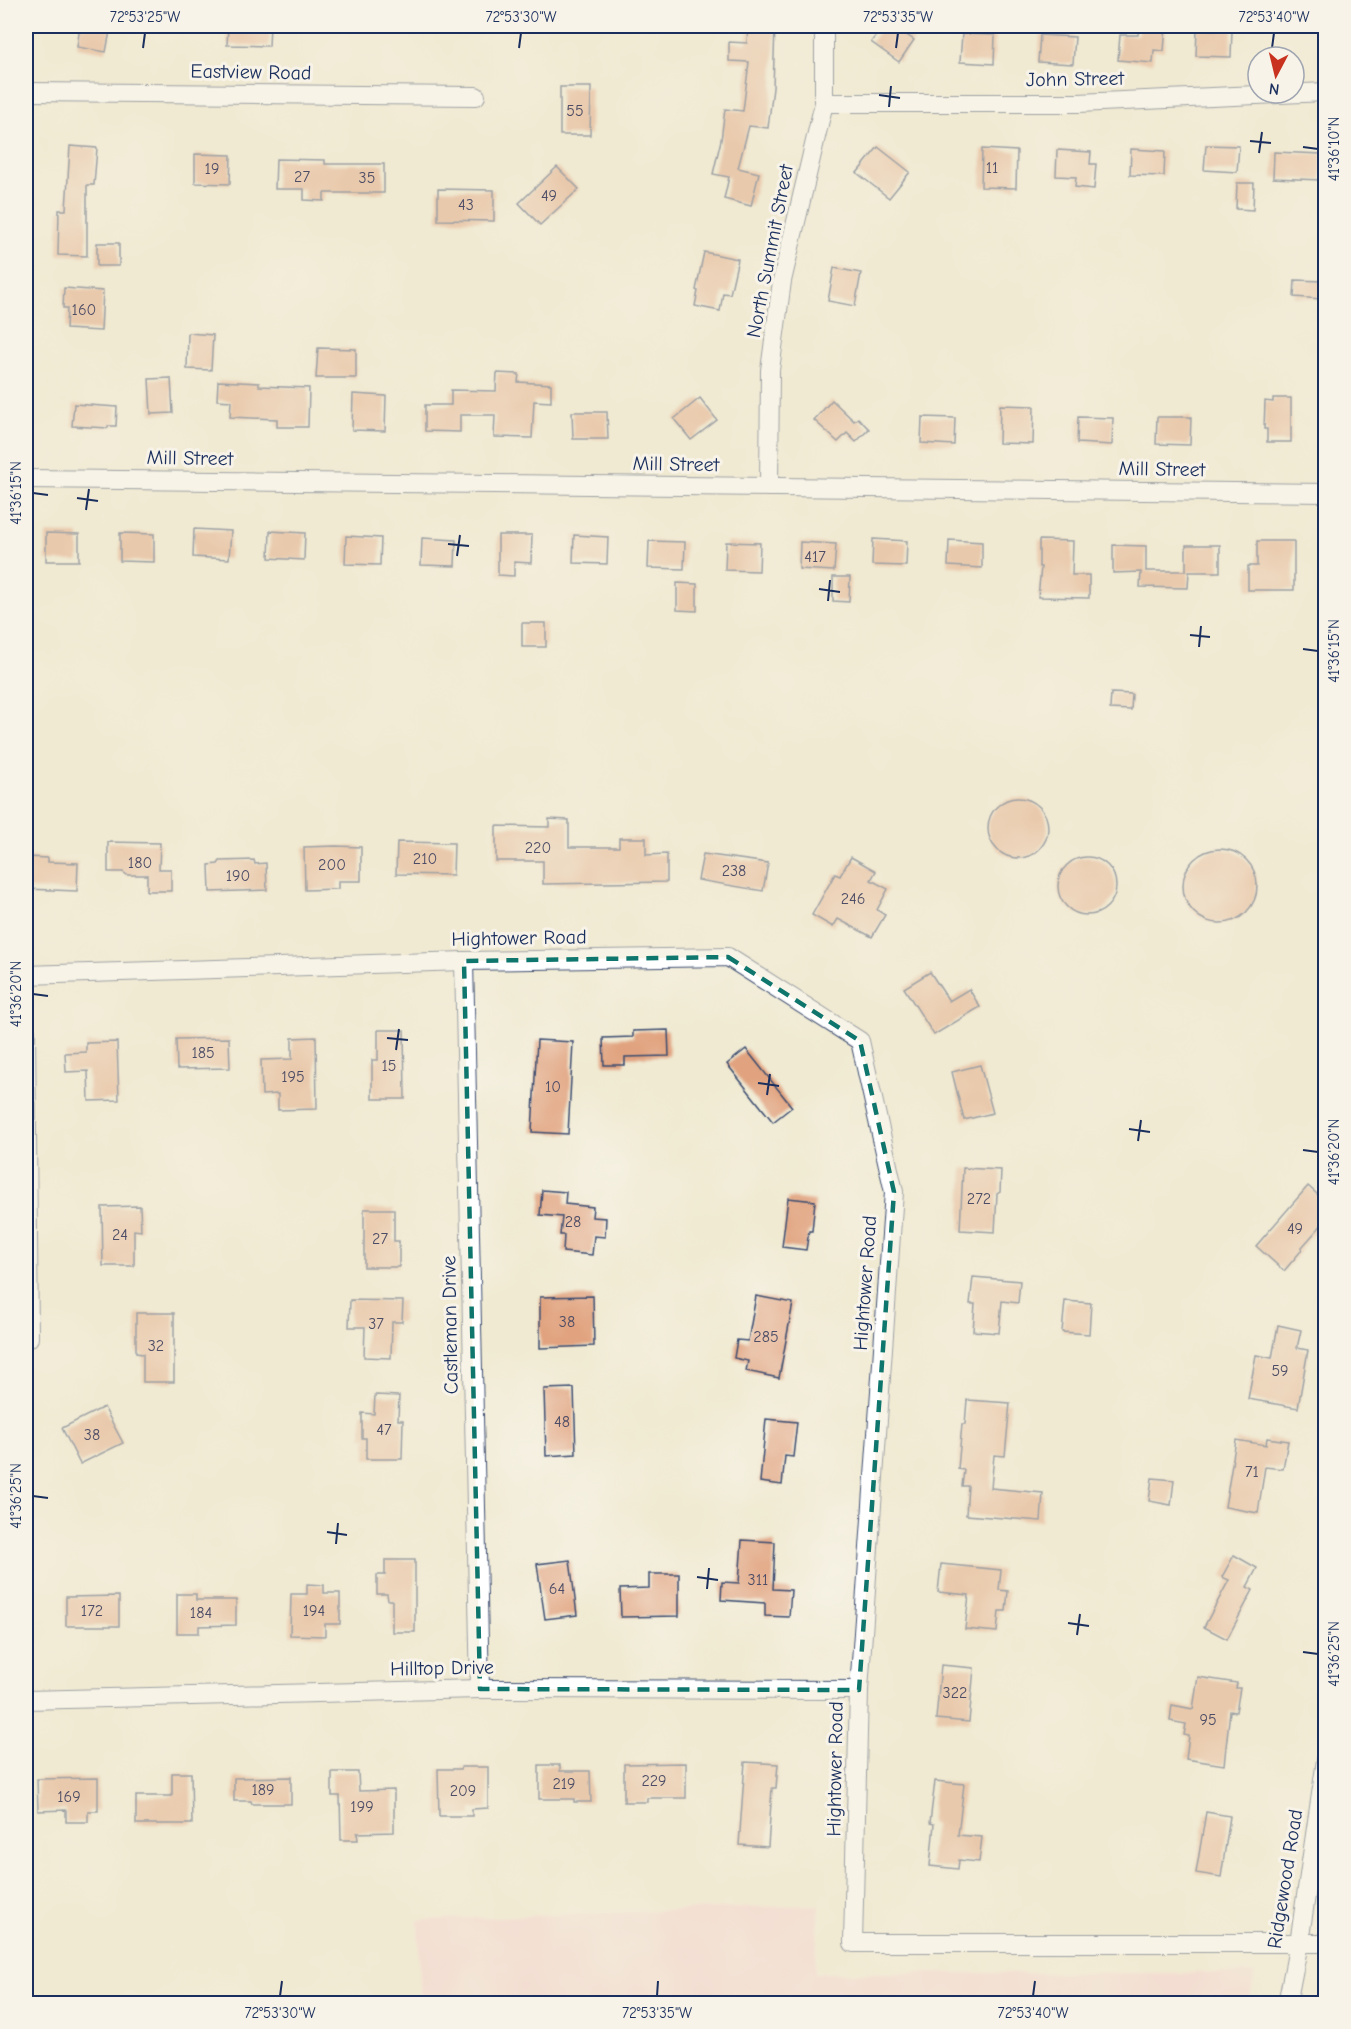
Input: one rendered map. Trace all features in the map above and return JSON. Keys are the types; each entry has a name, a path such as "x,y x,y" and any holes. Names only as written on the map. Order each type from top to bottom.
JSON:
{"street":[{"name":"North Summit Street","path":"769,487 770,370 782,281 824,103 824,26"},
{"name":"Eastview Road","path":"26,92 476,96"},
{"name":"John Street","path":"824,103 1078,103 1326,92"},
{"name":"Mill Street","path":"26,479 1326,493"},
{"name":"Hightower Road","path":"26,975 464,961 728,957 860,1041 894,1192 859,1690 853,1943 1299,1943"},
{"name":"Castleman Drive","path":"464,961 480,1689"},
{"path":"26,1032 28,1338"},
{"name":"Hilltop Drive","path":"26,1700 480,1689 859,1690"},
{"name":"Ridgewood Road","path":"1287,2004 1299,1943 1326,1760"},
{"path":"1299,1943 1326,1943"}],"highlighted area":[{"path":"728,957 860,1041 894,1192 859,1690 480,1689 464,961"}],"shaded area":[{"path":"819,1905 815,1973 1255,1973 1249,2003 421,2003 418,1920"}],"building":[{"path":"80,26 111,26 106,52 77,47"},
{"path":"228,26 270,26 269,46 227,45"},
{"path":"748,26 775,26 773,88 768,128 749,126 738,168 759,173 751,206 724,199 729,177 713,174 725,109 743,111 749,62 729,61 729,42 747,43"},
{"path":"883,26 893,26 914,40 899,62 871,42"},
{"path":"1139,26 1166,26 1164,51 1154,50 1153,63 1118,60 1120,35 1138,35"},
{"path":"1197,29 1232,30 1231,57 1196,56"},
{"path":"962,34 995,35 994,64 960,62"},
{"path":"1040,35 1075,37 1073,64 1038,62"},
{"path":"560,87 591,87 590,135 560,135"},
{"path":"1206,145 1239,146 1237,172 1204,170"},
{"path":"70,146 97,148 94,185 87,185 87,256 58,255 59,210 66,210"},
{"path":"878,147 910,172 889,198 857,173"},
{"path":"982,149 1017,151 1016,188 981,187"},
{"path":"1131,149 1165,151 1164,176 1130,175"},
{"path":"1057,150 1091,152 1090,164 1096,164 1094,189 1075,187 1076,177 1056,176"},
{"path":"1274,152 1322,154 1321,180 1273,178"},
{"path":"195,154 231,155 230,184 195,183"},
{"path":"276,159 325,160 325,164 384,164 384,193 324,193 324,201 304,200 304,189 275,189"},
{"path":"557,167 579,189 540,225 519,203"},
{"path":"1237,183 1254,183 1253,210 1236,209"},
{"path":"438,189 494,190 494,221 438,220"},
{"path":"97,243 119,243 119,266 97,266"},
{"path":"704,252 738,259 730,294 723,293 720,311 695,306"},
{"path":"834,268 861,273 855,306 828,301"},
{"path":"1295,280 1322,281 1321,299 1294,297"},
{"path":"64,288 103,291 101,331 66,329 67,308 63,308"},
{"path":"188,333 213,335 211,370 187,369"},
{"path":"318,348 356,349 356,378 316,378"},
{"path":"497,373 519,374 518,382 551,384 551,402 534,401 532,438 494,437 495,415 460,415 460,432 425,431 425,405 451,405 451,390 496,391"},
{"path":"171,378 173,413 151,414 149,379"},
{"path":"218,381 259,383 259,386 309,388 308,427 277,427 277,419 230,417 231,401 217,400"},
{"path":"353,394 386,396 385,431 352,430"},
{"path":"700,398 717,420 691,440 674,419"},
{"path":"1273,398 1291,398 1291,442 1267,442 1267,429 1264,429 1265,401 1273,402"},
{"path":"832,400 854,421 858,418 869,429 856,442 847,433 838,442 814,420"},
{"path":"74,404 117,407 116,426 108,426 108,428 72,426"},
{"path":"1000,405 1034,406 1033,444 999,443"},
{"path":"572,412 607,412 608,439 573,439"},
{"path":"922,417 955,418 954,445 921,443"},
{"path":"1078,417 1113,418 1112,445 1077,443"},
{"path":"1157,417 1191,417 1190,445 1156,444"},
{"path":"194,529 231,531 229,559 193,557"},
{"path":"270,531 305,533 304,560 269,558"},
{"path":"46,533 79,534 79,561 46,561"},
{"path":"120,533 154,534 154,562 120,561"},
{"path":"498,535 532,535 531,563 514,562 514,576 498,575"},
{"path":"574,535 608,537 607,564 573,563"},
{"path":"346,536 381,538 380,565 345,564"},
{"path":"422,538 456,540 455,566 421,565"},
{"path":"873,539 907,541 906,566 872,565"},
{"path":"949,540 982,542 982,568 948,566"},
{"path":"1039,540 1073,541 1072,575 1089,575 1089,598 1038,597 1041,567 1039,567"},
{"path":"649,541 685,542 684,569 648,568"},
{"path":"1257,541 1294,541 1294,590 1248,590 1248,566 1257,566"},
{"path":"726,542 760,543 759,571 725,570"},
{"path":"800,542 836,544 834,571 799,569"},
{"path":"1113,545 1146,546 1146,571 1186,571 1186,545 1220,545 1220,572 1189,572 1188,588 1140,587 1141,572 1113,573"},
{"path":"833,577 850,577 849,602 833,601"},
{"path":"677,583 697,584 697,611 677,610"},
{"path":"522,623 546,623 546,647 522,647"},
{"path":"1111,693 1132,694 1131,710 1110,709"},
{"path":"1012,798 1024,798 1040,806 1046,816 1048,828 1046,840 1040,850 1024,858 1012,858 996,850 988,834 988,822 996,806"},
{"path":"549,819 569,820 569,847 619,847 619,838 646,838 646,855 667,854 667,882 543,884 543,861 496,861 496,826 549,827"},
{"path":"108,842 160,843 159,869 171,869 171,891 147,891 147,875 108,872"},
{"path":"397,842 454,843 453,875 396,874"},
{"path":"304,847 361,847 361,881 338,881 338,889 305,890"},
{"path":"1213,849 1227,849 1241,855 1251,865 1257,879 1255,900 1241,917 1227,923 1213,923 1199,917 1189,907 1183,893 1183,879 1189,865 1199,855"},
{"path":"703,854 768,863 763,891 698,880"},
{"path":"26,857 48,858 48,862 78,863 77,891 26,889"},
{"path":"851,857 876,871 871,880 888,889 877,910 885,915 872,937 838,919 833,927 812,915 835,874 840,876"},
{"path":"1081,857 1093,857 1108,865 1116,880 1116,892 1108,907 1093,915 1081,915 1066,907 1058,892 1058,880 1066,865"},
{"path":"254,860 255,864 266,863 267,890 210,892 209,865 218,864 220,861"},
{"path":"930,972 949,1001 969,989 980,1007 934,1035 904,988"},
{"path":"378,1030 404,1030 405,1099 372,1099 372,1060 378,1060"},
{"path":"668,1030 669,1056 625,1057 625,1065 604,1065 603,1038 633,1037 633,1031"},
{"path":"316,1037 317,1109 278,1110 278,1094 262,1095 261,1060 292,1059 292,1038"},
{"path":"229,1038 230,1068 177,1069 176,1039"},
{"path":"537,1040 573,1042 568,1134 532,1132"},
{"path":"117,1042 119,1100 89,1101 88,1071 66,1072 65,1053 86,1052 86,1043"},
{"path":"746,1049 792,1107 773,1122 727,1064"},
{"path":"980,1065 993,1113 964,1120 952,1072"},
{"path":"963,1168 1001,1170 995,1232 960,1230"},
{"path":"1308,1186 1326,1202 1326,1220 1284,1271 1256,1246"},
{"path":"542,1190 566,1192 565,1204 593,1207 592,1217 606,1218 605,1237 594,1236 592,1255 563,1252 564,1235 560,1235 562,1217 540,1215"},
{"path":"788,1198 815,1201 812,1231 809,1231 806,1250 782,1247"},
{"path":"140,1206 141,1231 134,1230 134,1266 103,1266 102,1207"},
{"path":"364,1209 394,1209 394,1241 399,1241 399,1267 364,1267"},
{"path":"973,1277 1020,1281 1018,1303 1002,1301 999,1333 973,1331 975,1304 970,1304"},
{"path":"593,1296 594,1346 540,1348 540,1297"},
{"path":"756,1296 793,1303 779,1378 746,1371 748,1361 734,1358 737,1340 748,1341"},
{"path":"350,1300 403,1301 402,1322 392,1322 391,1358 364,1357 365,1327 349,1327"},
{"path":"1065,1301 1091,1303 1089,1334 1062,1332"},
{"path":"136,1313 174,1313 174,1382 143,1382 143,1354 136,1353"},
{"path":"1278,1325 1301,1330 1297,1348 1308,1350 1298,1408 1248,1399 1256,1355 1272,1358"},
{"path":"574,1388 576,1454 546,1456 544,1389"},
{"path":"375,1395 399,1396 398,1420 403,1420 402,1459 366,1459 366,1438 362,1438 362,1413 374,1414"},
{"path":"967,1400 1010,1403 1005,1456 994,1455 991,1488 1043,1493 1041,1521 966,1515 968,1486 962,1486 964,1470 958,1469 962,1424 965,1424"},
{"path":"104,1407 123,1443 80,1464 62,1428"},
{"path":"766,1419 797,1422 793,1457 785,1456 782,1485 760,1482"},
{"path":"1267,1438 1288,1441 1283,1469 1265,1467 1258,1513 1225,1507 1236,1440 1266,1445"},
{"path":"1152,1478 1174,1480 1171,1505 1149,1501"},
{"path":"742,1540 775,1542 773,1589 791,1590 789,1617 765,1616 765,1603 721,1600 722,1582 739,1583"},
{"path":"1234,1555 1257,1568 1247,1587 1253,1590 1227,1639 1204,1627 1229,1580 1222,1577"},
{"path":"385,1560 415,1560 415,1632 392,1632 392,1600 388,1600 387,1594 377,1594 377,1575 385,1575"},
{"path":"570,1560 577,1615 545,1619 537,1564"},
{"path":"941,1564 1001,1570 999,1590 1008,1591 1006,1611 999,1611 997,1632 965,1629 969,1595 938,1592"},
{"path":"649,1574 679,1574 679,1616 621,1617 620,1589 649,1588"},
{"path":"307,1584 324,1585 324,1593 340,1593 340,1624 325,1624 325,1636 290,1635 291,1594 307,1594"},
{"path":"177,1594 196,1594 196,1600 236,1600 236,1625 199,1626 199,1633 177,1633"},
{"path":"119,1596 119,1626 66,1626 66,1597"},
{"path":"941,1665 974,1668 969,1722 936,1719"},
{"path":"1198,1677 1237,1683 1236,1688 1240,1688 1236,1712 1230,1711 1224,1765 1186,1759 1189,1736 1184,1735 1186,1724 1170,1721 1172,1705 1193,1709"},
{"path":"745,1762 778,1764 776,1788 772,1788 768,1847 739,1845"},
{"path":"686,1763 686,1798 647,1798 647,1802 624,1802 624,1764"},
{"path":"539,1765 560,1765 560,1771 590,1771 591,1802 574,1802 574,1799 539,1799"},
{"path":"461,1767 488,1767 488,1808 472,1809 472,1816 439,1816 438,1769 460,1769"},
{"path":"332,1772 358,1772 359,1791 394,1790 394,1832 357,1833 358,1840 341,1840 340,1796 332,1796"},
{"path":"172,1773 191,1773 192,1824 136,1824 136,1796 172,1796"},
{"path":"291,1777 291,1804 252,1804 251,1801 234,1801 234,1778"},
{"path":"98,1778 98,1811 88,1811 88,1822 66,1822 66,1810 38,1811 37,1779"},
{"path":"935,1781 964,1784 958,1835 982,1837 979,1862 959,1860 958,1869 930,1866 934,1824 930,1823"},
{"path":"1206,1812 1230,1816 1221,1877 1196,1873"}]}
